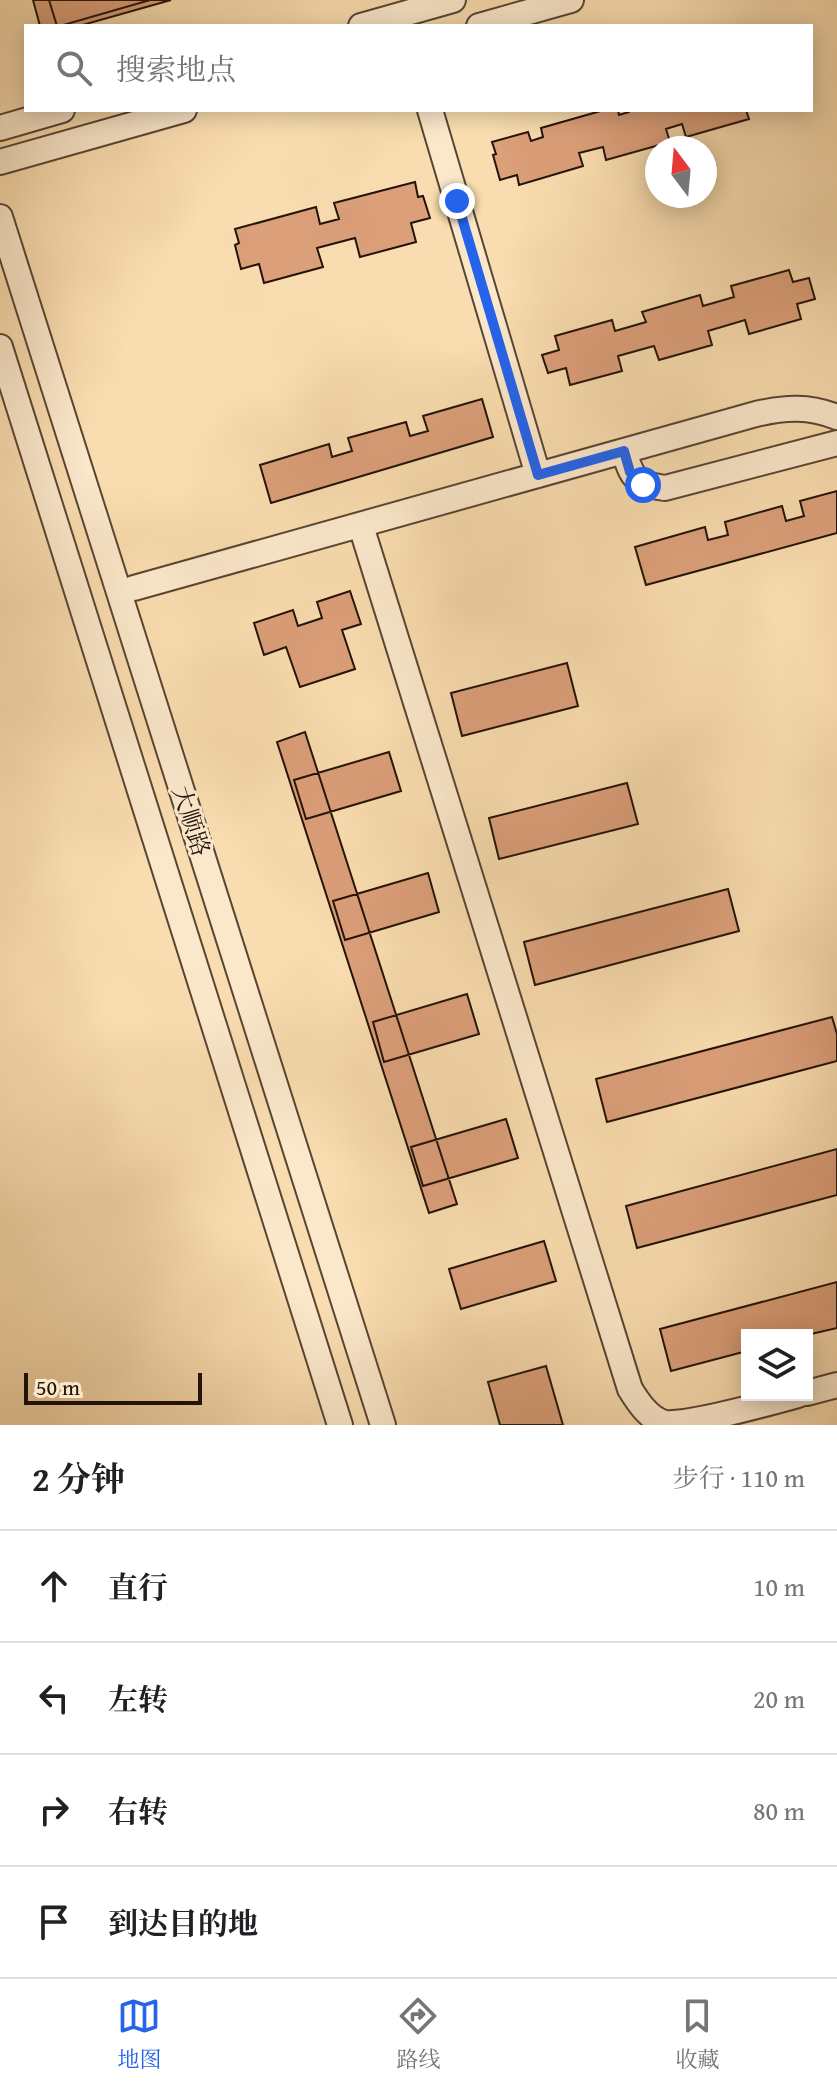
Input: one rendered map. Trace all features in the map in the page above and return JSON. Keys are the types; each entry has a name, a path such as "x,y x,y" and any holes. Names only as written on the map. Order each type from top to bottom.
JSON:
{"street":[{"path":"368,24 453,0"},
{"path":"486,24 571,0"},
{"path":"0,128 55,112"},
{"path":"0,162 177,112"},
{"path":"431,112 538,475"},
{"name":"大顺路","path":"0,217 383,1425"},
{"name":"大顺路","path":"0,347 340,1425"},
{"path":"134,588 784,407 812,408 837,417"},
{"path":"624,451 630,472 643,485 665,488 837,443"},
{"path":"361,526 630,1389 641,1407 664,1423 693,1423 776,1401"},
{"path":"813,1391 837,1385"}],"building":[{"path":"33,0 171,0 86,24 39,24"},
{"path":"49,0 150,0 67,24 56,24"},
{"path":"597,112 618,112 619,115 629,112 747,112 749,119 690,136 686,136 682,124 666,129 668,136 645,136 645,149 606,160 603,147 579,153 583,166 519,185 517,175 500,180 492,142 528,132 531,141 543,137 541,128"},
{"path":"415,182 418,197 423,196 430,218 411,223 416,242 360,257 355,238 317,248 323,267 264,283 259,264 241,269 235,229 316,207 320,224 339,219 334,203"},
{"path":"789,270 793,282 809,278 815,299 797,304 801,319 749,334 745,320 708,331 712,345 659,360 654,346 618,356 622,371 570,385 566,368 548,373 542,355 559,350 555,336 612,320 615,331 646,322 642,312 700,295 703,306 734,297 731,286"},
{"path":"482,399 493,437 271,503 260,465 329,444 332,457 352,451 348,438 406,422 410,436 428,431 423,416"},
{"path":"837,491 837,533 646,585 635,547 705,527 708,540 728,535 725,522 782,506 786,521 804,516 800,501"},
{"path":"350,591 361,624 342,630 355,669 300,687 286,647 264,655 254,623 293,610 298,626 322,618 317,602"},
{"path":"567,663 578,706 462,736 451,693"},
{"path":"305,732 457,1204 429,1213 277,742"},
{"path":"389,752 401,791 306,819 294,780"},
{"path":"627,783 638,824 499,859 489,818"},
{"path":"428,873 439,912 345,940 333,901"},
{"path":"728,889 739,931 535,985 524,942"},
{"path":"467,994 479,1034 384,1062 373,1022"},
{"path":"832,1017 837,1034 837,1061 607,1122 596,1079"},
{"path":"506,1119 518,1158 423,1186 411,1147"},
{"path":"837,1149 837,1195 637,1248 626,1206"},
{"path":"544,1241 556,1281 461,1309 449,1269"},
{"path":"837,1282 837,1328 813,1334 813,1329 741,1329 741,1353 671,1371 660,1329"},
{"path":"546,1366 563,1425 500,1425 488,1382"}],"route":[{"path":"457,201 538,475 624,451 630,472 643,485"}]}
